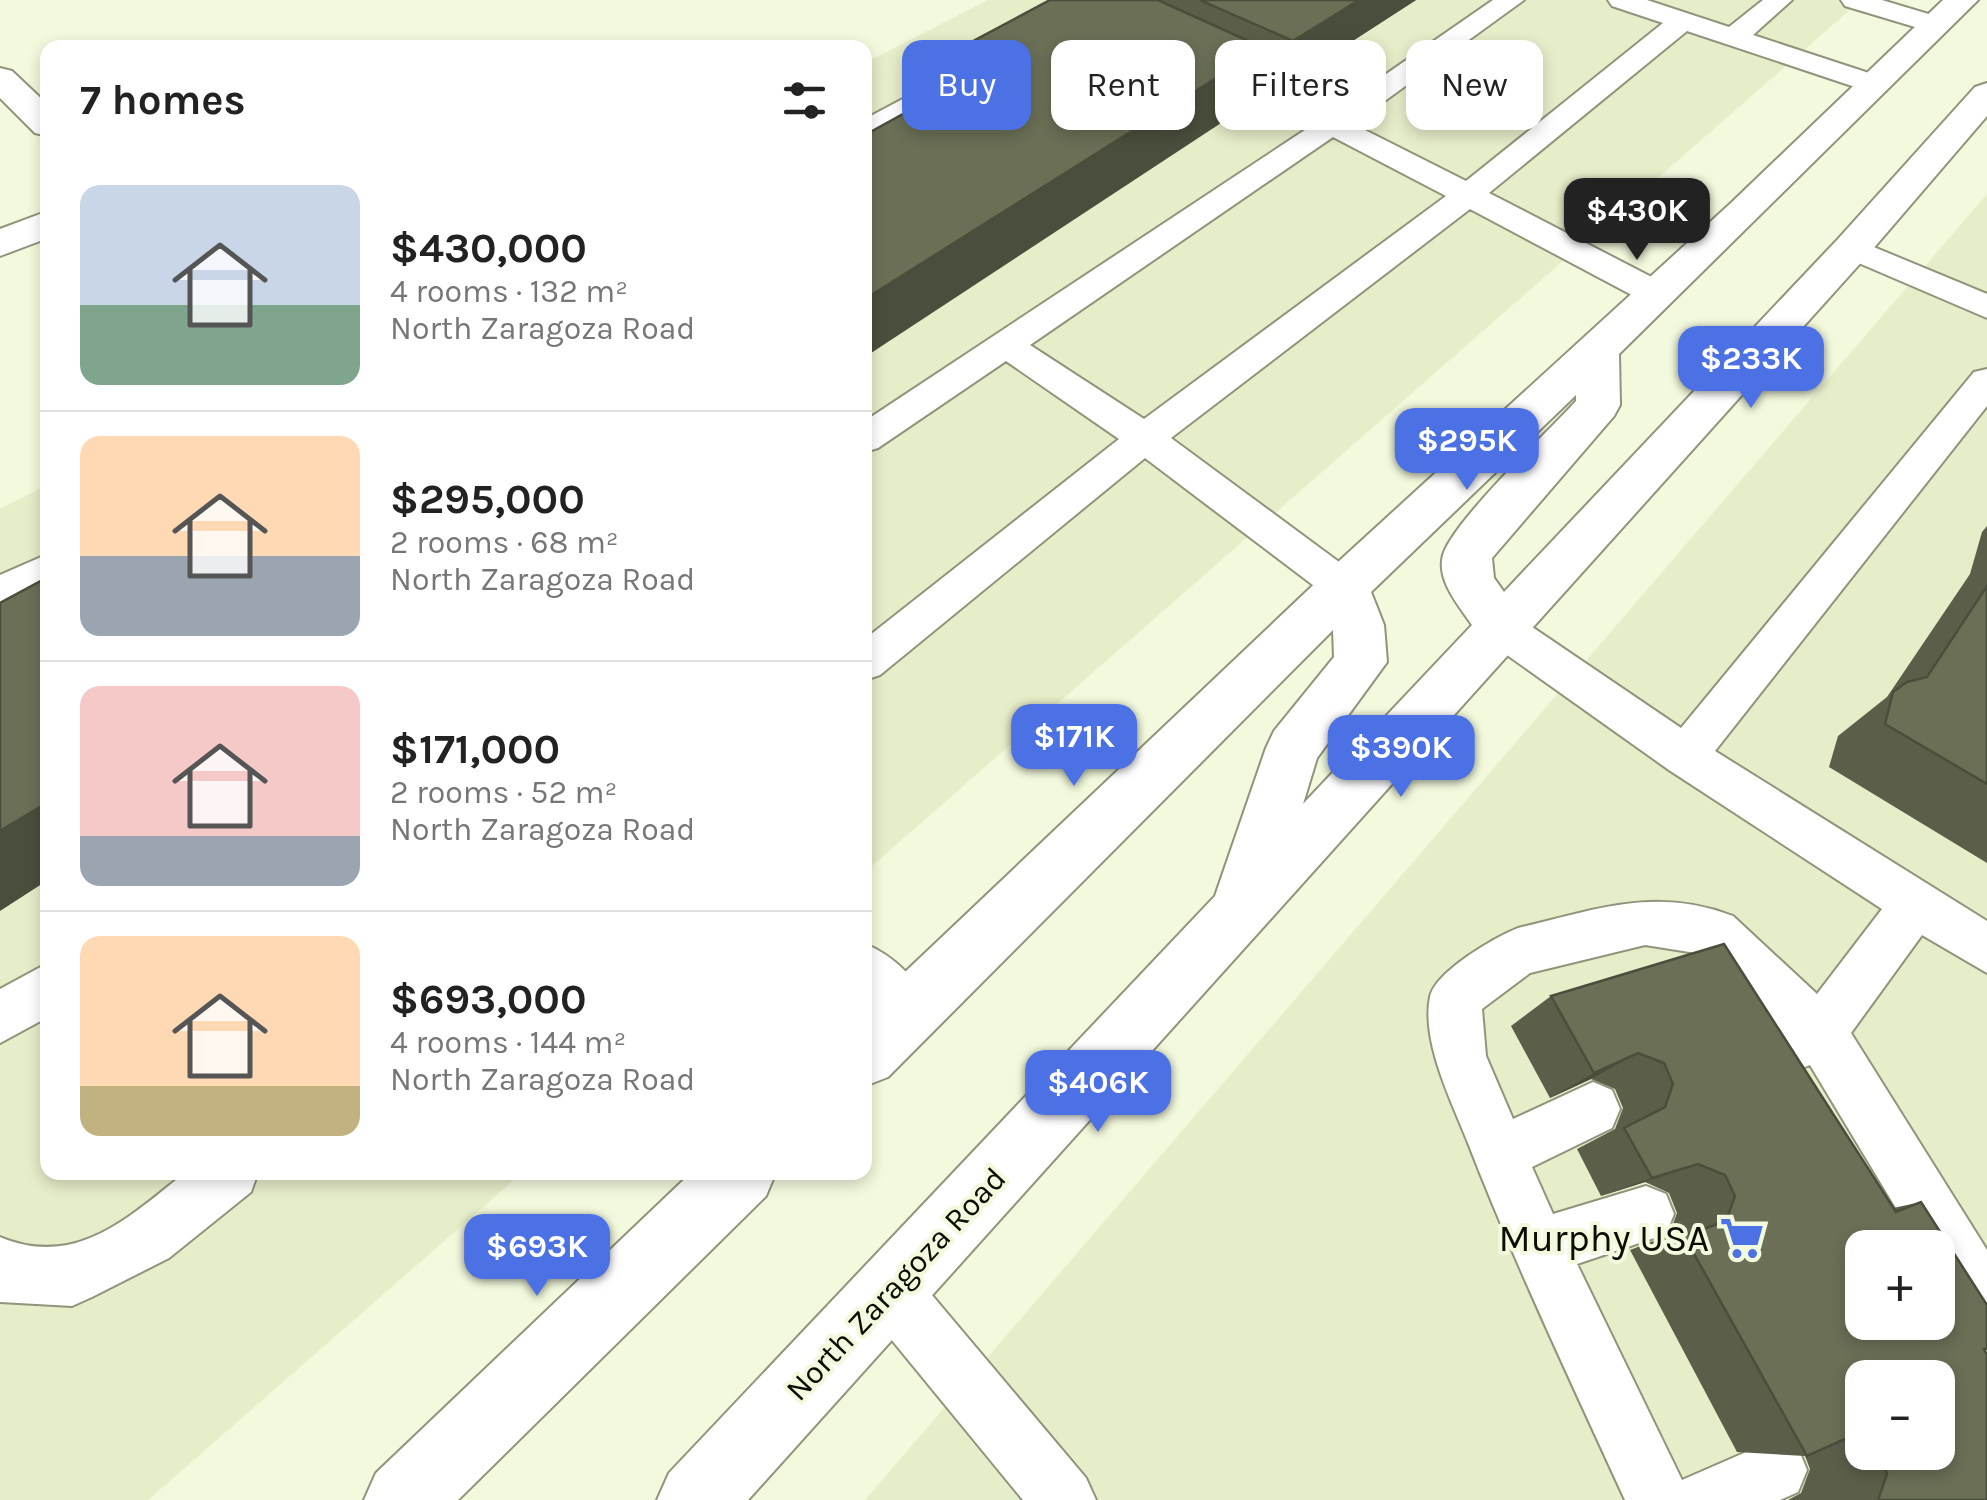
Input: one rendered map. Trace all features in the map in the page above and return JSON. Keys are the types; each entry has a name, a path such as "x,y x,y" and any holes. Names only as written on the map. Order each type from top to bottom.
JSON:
{"main road":[{"path":"872,1047 1344,587 1657,294 1962,0"},
{"path":"0,78 40,118"},
{"name":"North Zaragoza Road","path":"696,1500 1852,248 1987,94"},
{"path":"0,244 40,226"},
{"path":"1501,628 1470,582 1467,557 1480,536 1598,405 1597,350"},
{"path":"1237,914 1293,748 1360,662 1358,625 1344,587"},
{"path":"404,1500 734,1180"}],"lane":[{"path":"1386,88 1511,0"},
{"path":"1621,0 1874,84"},
{"path":"1734,37 1778,0"},
{"path":"1854,0 1934,24"},
{"path":"872,127 1100,5 1125,27"},
{"path":"872,657 1145,438 1468,195 1683,20"},
{"path":"872,434 1326,130"},
{"path":"1340,130 1657,294"},
{"path":"1852,248 1987,307"},
{"path":"1006,345 1145,438 1344,587"},
{"path":"1685,756 1987,382"},
{"path":"0,594 40,573"},
{"path":"1501,628 1685,756 1987,949"},
{"path":"1766,1059 1820,1032 1915,904"},
{"path":"1658,1500 1540,1246 1460,1056 1454,998 1518,952 1645,922 1715,933 1820,1032 1866,1150 1987,1304"},
{"path":"872,975 908,1012"},
{"path":"0,1018 40,992"},
{"path":"1500,1154 1593,1110"},
{"path":"0,1266 6,1276 72,1277 150,1238 221,1180"},
{"path":"1540,1246 1646,1214"},
{"path":"889,1290 1064,1500"},
{"path":"1705,1500 1776,1470"}],"shaded area":[{"path":"988,0 1861,0 872,866 872,59 902,44 902,130 1031,130 1031,40 910,40"},
{"path":"1987,194 1987,1500 865,1500"},
{"path":"40,489 40,1180 514,1180 148,1500 0,1500 0,509"}],"building":[{"path":"1050,0 1158,0 1246,40 1215,40 1215,79 1195,91 1195,40 1051,40 1051,130 1134,130 872,295 872,131 902,115 902,130 1031,130 1031,40 975,40"},
{"path":"1200,0 1359,0 1291,40"},
{"path":"40,581 40,807 0,831 0,603"},
{"path":"1987,586 1987,784 1885,724 1893,692 1907,682 1927,677"},
{"path":"1724,944 1896,1212 1921,1202 1939,1230 1845,1230 1845,1340 1955,1340 1955,1255 1987,1305 1987,1500 1878,1500 1885,1470 1955,1470 1955,1360 1845,1360 1845,1439 1807,1456 1684,1236 1726,1221 1735,1196 1725,1175 1698,1164 1652,1178 1624,1128 1665,1107 1673,1084 1664,1063 1638,1053 1594,1073 1551,996"}],"place":[{"name":"Murphy USA","path":"1742,1238"}]}
